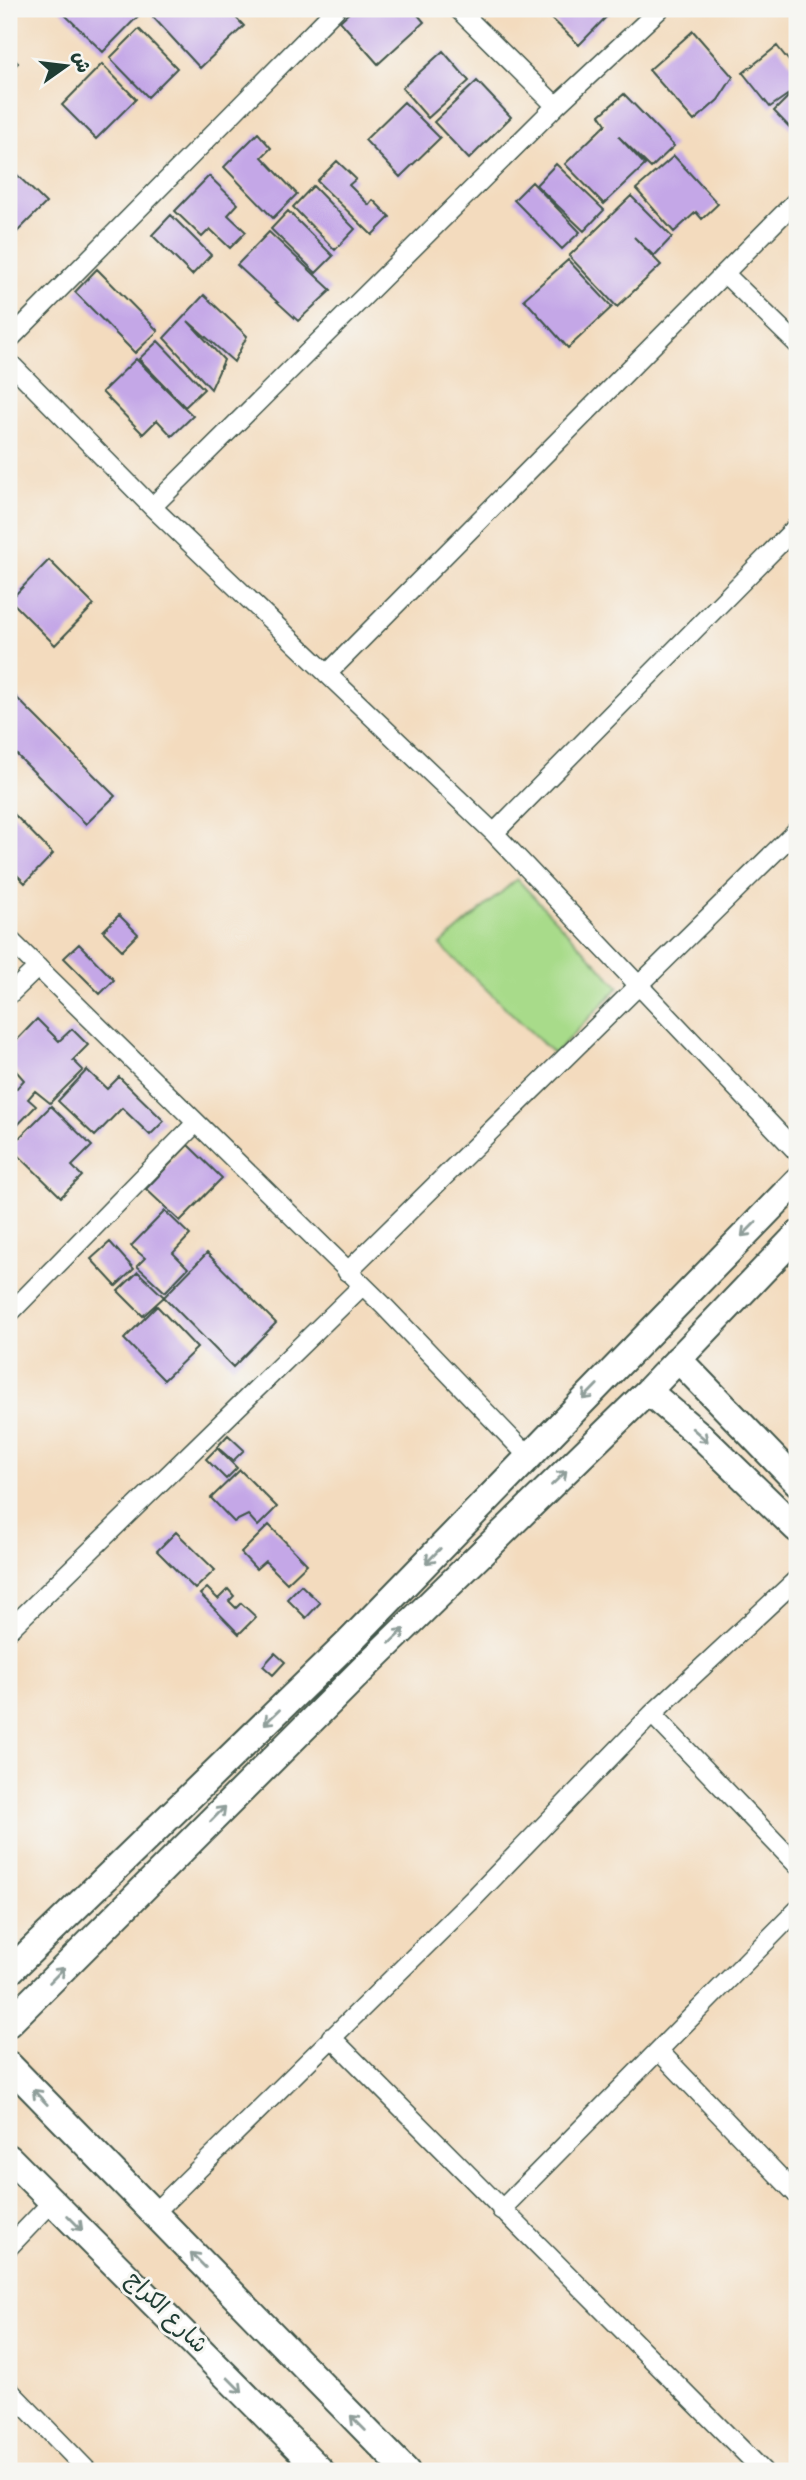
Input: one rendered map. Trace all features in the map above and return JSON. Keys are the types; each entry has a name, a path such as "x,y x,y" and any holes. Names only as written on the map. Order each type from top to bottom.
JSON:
{"street":[{"path":"9,341 336,9"},
{"path":"457,9 556,106"},
{"path":"152,507 556,106 660,9"},
{"path":"327,674 797,200"},
{"path":"725,274 797,344"},
{"path":"9,362 152,507 494,833 797,1152"},
{"path":"494,833 797,526"},
{"path":"347,1272 641,987 797,830"},
{"path":"9,939 362,1286 529,1457"},
{"path":"9,995 38,967"},
{"path":"9,1314 196,1123"},
{"path":"9,1972 349,1642 797,1181"},
{"path":"9,2023 370,1662 648,1391 797,1235"},
{"path":"9,1630 362,1286"},
{"path":"678,1359 797,1482"},
{"path":"648,1391 750,1482 797,1529"},
{"path":"750,1482 774,1458"},
{"path":"153,2214 471,1901 652,1714 797,1579"},
{"path":"349,1642 370,1662"},
{"path":"652,1714 797,1865"},
{"path":"501,2210 797,1910"},
{"path":"331,2037 763,2471"},
{"path":"659,2051 797,2195"},
{"path":"9,2065 405,2471"},
{"name":"شارع الكراج","path":"9,2158 307,2467"},
{"path":"9,2246 53,2202"},
{"path":"9,2390 89,2471"}],"green space":[{"path":"517,879 619,987 554,1054 440,945"}],"building":[{"path":"59,9 145,9 103,52"},
{"path":"162,9 228,9 244,26 200,68 153,17"},
{"path":"353,9 413,9 424,22 378,64 340,21"},
{"path":"542,9 614,9 579,45"},
{"path":"139,29 177,68 148,97 110,58"},
{"path":"693,31 733,77 718,100 694,121 649,70"},
{"path":"777,46 797,71 797,135 774,111 796,89 770,107 743,73"},
{"path":"443,51 469,81 428,118 402,88"},
{"path":"9,54 18,63 9,72"},
{"path":"102,64 136,99 96,139 62,105"},
{"path":"477,81 511,117 469,159 434,122"},
{"path":"624,94 674,146 651,168 618,136 645,165 604,204 565,164 606,124 600,115"},
{"path":"404,102 440,138 400,177 365,140"},
{"path":"258,133 271,148 262,157 297,194 273,218 224,167"},
{"path":"674,156 718,204 702,219 696,212 674,232 636,189"},
{"path":"337,161 356,179 349,185 369,205 373,200 390,217 372,235 317,181"},
{"path":"556,164 604,210 584,231 536,185"},
{"path":"9,167 46,203 15,234 9,227"},
{"path":"209,176 238,204 228,215 246,232 230,248 210,229 202,237 175,211"},
{"path":"532,182 580,232 562,249 514,200"},
{"path":"313,186 355,229 335,250 293,207"},
{"path":"631,196 672,237 654,256 634,237 661,265 617,307 569,256"},
{"path":"288,211 333,256 316,273 271,229"},
{"path":"171,215 211,255 192,275 152,235"},
{"path":"269,232 331,290 298,321 237,265"},
{"path":"568,260 612,307 568,348 524,299"},
{"path":"97,269 158,331 135,353 75,292"},
{"path":"204,295 247,336 234,362 188,321 224,360 211,389 164,338"},
{"path":"158,341 204,389 185,407 139,359"},
{"path":"136,359 193,416 172,436 157,420 143,434 102,392"},
{"path":"49,560 94,605 55,645 10,600"},
{"path":"9,690 115,796 86,824 9,747"},
{"path":"9,809 53,854 25,883 9,867"},
{"path":"119,915 138,934 122,950 103,931"},
{"path":"79,944 114,980 100,994 64,958"},
{"path":"37,1019 59,1041 72,1029 88,1045 73,1060 83,1070 50,1103 35,1091 28,1099 36,1106 9,1134 9,1072 16,1089 24,1080 9,1063 9,1048"},
{"path":"87,1070 107,1089 119,1077 164,1121 150,1135 122,1108 95,1136 58,1101"},
{"path":"51,1106 92,1146 72,1166 82,1176 61,1197 10,1147"},
{"path":"188,1145 222,1178 180,1221 146,1189"},
{"path":"165,1211 190,1235 173,1253 188,1268 165,1292 137,1266 145,1258 131,1246"},
{"path":"110,1242 134,1269 116,1286 91,1259"},
{"path":"207,1253 276,1323 233,1367 164,1297"},
{"path":"138,1272 164,1297 143,1316 118,1291"},
{"path":"157,1306 197,1348 164,1380 124,1339"},
{"path":"228,1435 244,1450 233,1461 217,1447"},
{"path":"217,1448 237,1468 226,1479 206,1459"},
{"path":"240,1470 277,1507 258,1526 248,1515 234,1522 211,1498"},
{"path":"269,1525 307,1564 287,1583 265,1561 256,1569 241,1553"},
{"path":"176,1532 215,1570 195,1589 157,1551"},
{"path":"301,1585 320,1603 306,1618 287,1599"},
{"path":"207,1588 218,1599 228,1589 234,1596 229,1601 236,1608 241,1603 256,1617 239,1634 200,1594"},
{"path":"275,1653 285,1662 273,1675 263,1666"}]}
